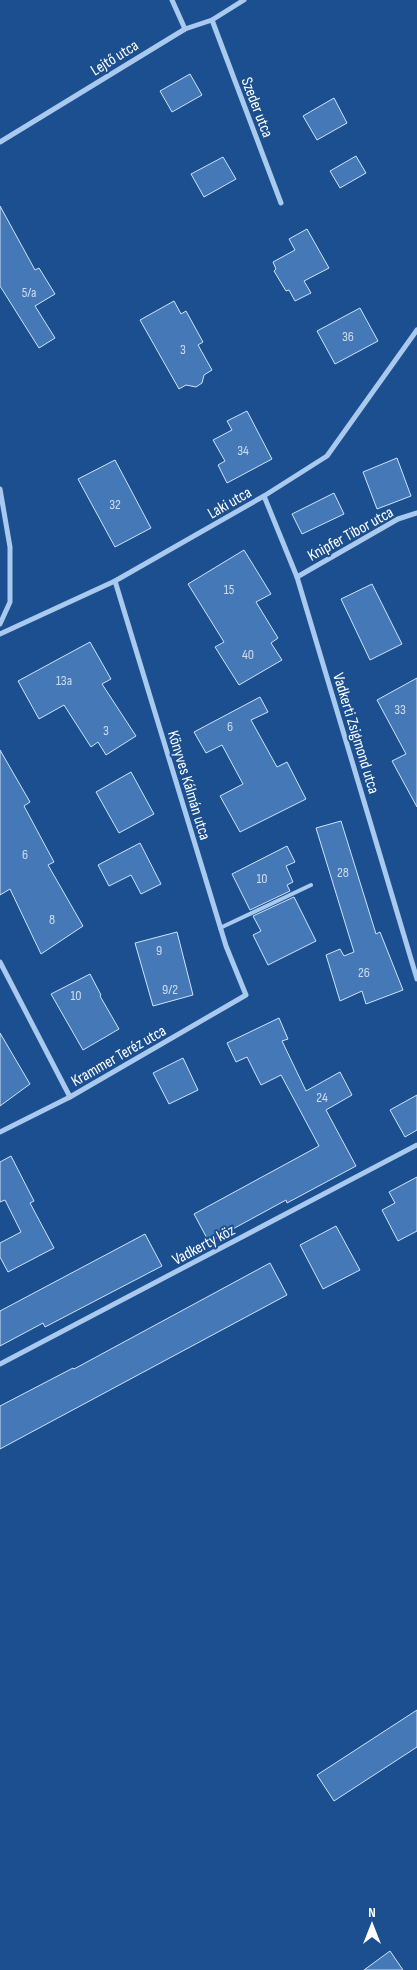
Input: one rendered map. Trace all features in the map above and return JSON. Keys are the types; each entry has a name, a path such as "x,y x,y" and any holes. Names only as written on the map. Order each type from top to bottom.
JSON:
{"street":[{"path":"172,0 185,28"},
{"name":"Lejtő utca","path":"0,142 185,28 212,20 244,0"},
{"name":"Szeder utca","path":"212,20 281,203"},
{"name":"Laki utca","path":"0,634 115,581 264,496 327,456 417,330"},
{"path":"0,489 10,547 10,602 0,624"},
{"name":"Vadkerti Zsigmond utca","path":"264,496 297,577 417,979"},
{"name":"Knipfer Tibor utca","path":"297,577 398,519 417,513"},
{"name":"Könyves Kálmán utca","path":"115,581 220,928 246,995"},
{"path":"0,962 70,1097"},
{"name":"Krammer Teréz utca","path":"0,1132 70,1097 246,995"},
{"name":"Vadkerty köz","path":"0,1364 417,1145"}],"lane":[{"path":"220,928 311,885"}],"building":[{"path":"190,74 202,95 172,112 160,91"},
{"path":"334,98 347,123 317,140 303,116"},
{"path":"356,156 366,173 340,188 330,171"},
{"path":"223,157 236,179 204,197 191,174"},
{"path":"0,206 35,270 39,268 55,294 35,306 55,338 39,348 0,286"},
{"path":"307,229 329,268 304,281 311,293 295,301 289,290 286,291 274,271 276,269 273,262 295,250 289,239"},
{"path":"174,301 181,314 186,311 203,342 198,345 212,370 204,375 202,383 196,387 186,385 179,389 140,320"},
{"path":"360,308 378,341 335,364 317,331"},
{"path":"247,411 272,459 227,483 218,465 225,461 213,440 232,430 227,421"},
{"path":"397,458 411,496 377,509 363,472"},
{"path":"115,460 151,528 115,547 78,479"},
{"path":"334,493 344,514 302,534 292,514"},
{"path":"244,550 271,594 256,602 278,638 271,643 282,660 239,685 215,647 224,642 188,584"},
{"path":"372,584 402,644 370,660 341,599"},
{"path":"90,642 111,679 102,684 136,736 106,755 98,742 91,747 64,705 39,719 18,681"},
{"path":"417,678 417,807 392,761 406,754 377,700"},
{"path":"260,697 268,712 251,720 277,767 287,762 306,799 240,832 220,796 243,784 222,745 206,753 194,732"},
{"path":"0,750 30,802 24,806 54,862 48,865 83,926 41,954 10,889 0,895"},
{"path":"131,772 154,814 119,833 96,792"},
{"path":"341,821 376,934 380,932 403,990 366,1004 362,991 340,1001 326,955 340,949 344,956 354,952 316,828"},
{"path":"140,843 161,884 141,894 131,875 109,886 98,865"},
{"path":"287,846 295,862 286,866 293,882 287,885 290,891 250,910 232,874"},
{"path":"294,897 316,941 268,965 253,935 261,931 253,916"},
{"path":"177,932 193,995 153,1006 135,943"},
{"path":"90,974 119,1029 83,1050 51,994"},
{"path":"279,1018 288,1039 282,1041 306,1091 340,1072 352,1095 326,1110 356,1166 287,1203 286,1200 209,1242 194,1214 319,1146 281,1075 261,1085 247,1057 236,1062 227,1043"},
{"path":"0,1033 30,1084 0,1106"},
{"path":"183,1058 198,1090 169,1104 153,1073"},
{"path":"417,1095 417,1130 405,1137 390,1110"},
{"path":"11,1156 34,1201 30,1203 54,1248 8,1272 0,1257 0,1243 21,1232 5,1200 0,1202 0,1162"},
{"path":"417,1177 417,1231 398,1241 382,1210 395,1203 389,1192"},
{"path":"336,1226 360,1270 323,1289 300,1245"},
{"path":"145,1234 162,1266 45,1327 43,1323 0,1346 0,1311"},
{"path":"270,1263 287,1295 0,1449 0,1406 74,1369"},
{"path":"417,1710 417,1747 334,1801 317,1775"},
{"path":"390,1951 403,1970 364,1970"}]}
